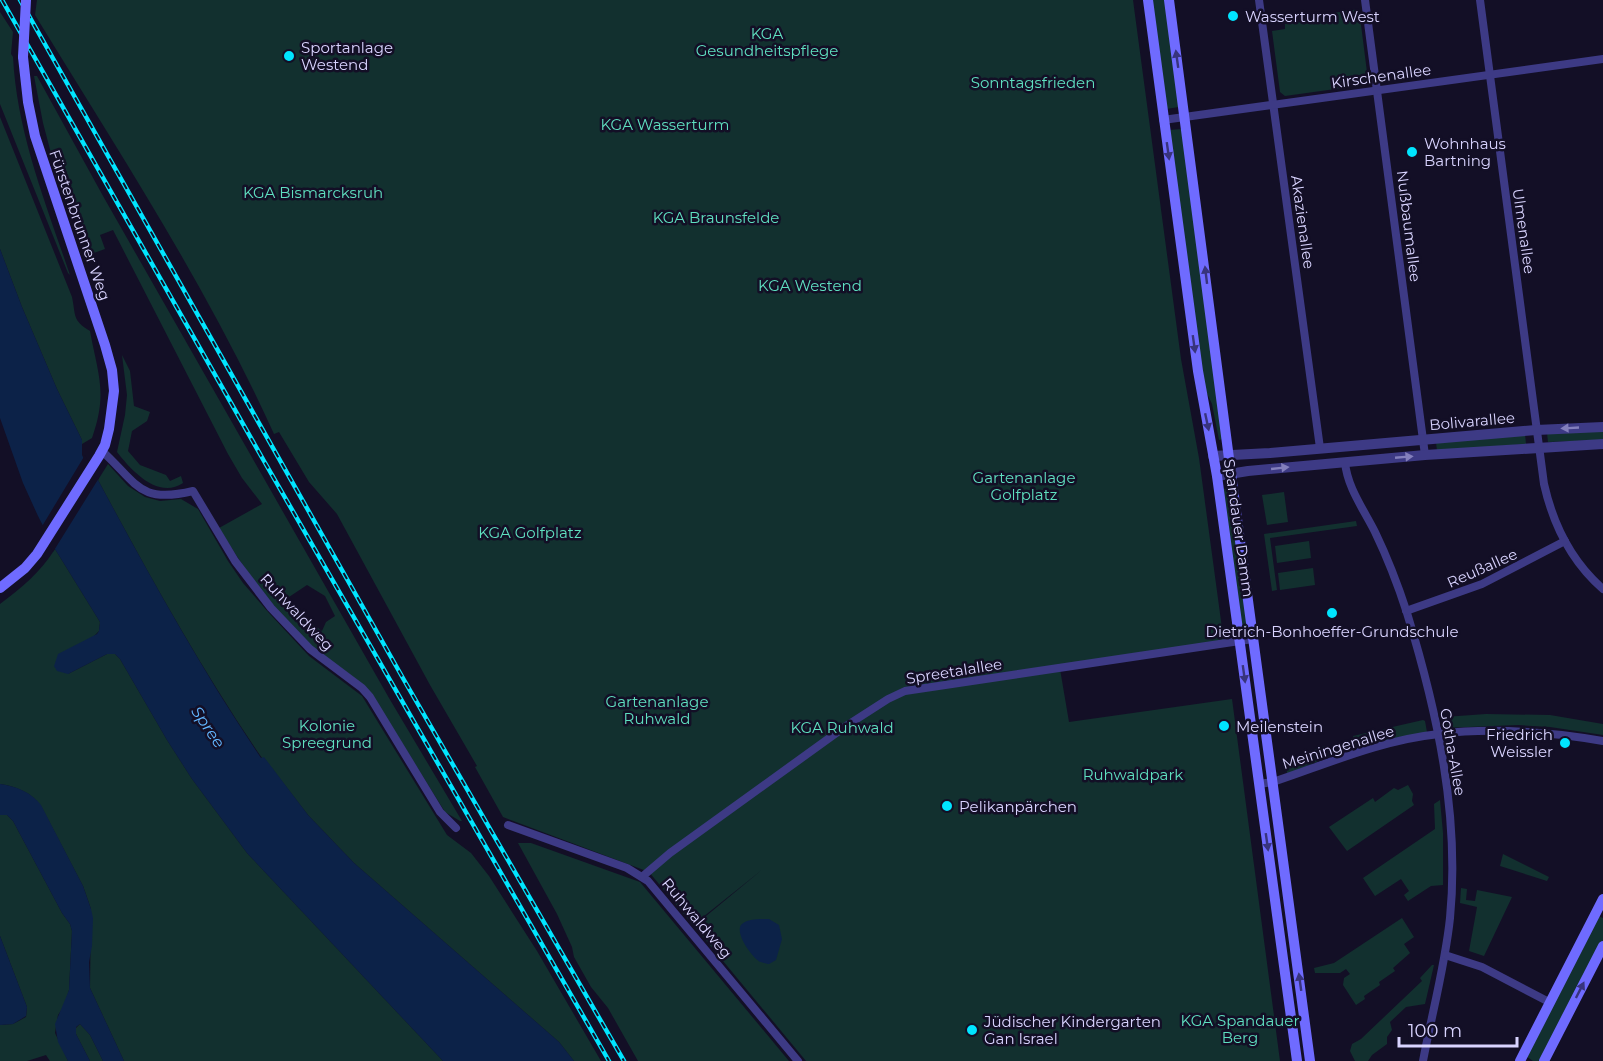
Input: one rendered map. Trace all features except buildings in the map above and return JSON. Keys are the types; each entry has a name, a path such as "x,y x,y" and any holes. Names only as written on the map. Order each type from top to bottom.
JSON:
{"main road":[{"name":"Fürstenbrunner Weg","path":"0,588 25,568 39,551 101,454 114,404 112,370 41,157 28,102 23,57 26,0"},
{"name":"Spandauer Damm","path":"1148,0 1198,372 1217,476 1297,1061"},
{"name":"Spandauer Damm","path":"1169,0 1310,1061"},
{"path":"1520,1061 1602,904"},
{"path":"1544,1061 1603,946"}],"street":[{"name":"Akazienallee","path":"1259,0 1320,448"},
{"name":"Nußbaumallee","path":"1365,0 1425,455"},
{"name":"Ulmenallee","path":"1480,0 1536,430 1547,497 1565,541 1577,560 1603,589"},
{"name":"Kirschenallee","path":"1163,120 1603,59"},
{"name":"Bolivarallee","path":"1213,456 1536,430 1603,427"},
{"name":"Bolivarallee","path":"1217,476 1425,455 1539,446 1603,444"},
{"path":"1344,446 1345,462"},
{"path":"1320,448 1321,464"},
{"name":"Ruhwaldweg","path":"101,454 148,493 160,496 193,490 236,561 271,608 310,649 362,688 370,697 440,812 456,828"},
{"name":"Gotha-Allee","path":"1345,462 1347,477 1382,546 1419,653 1438,734 1449,800 1452,879 1445,955 1423,1061"},
{"name":"Reußallee","path":"1406,611 1482,584 1565,541"},
{"name":"Spreetalallee","path":"643,876 670,853 846,726 905,691 1253,639"},
{"name":"Meiningenallee","path":"1259,784 1273,782 1357,752 1438,734 1530,731 1603,741"},
{"name":"Ruhwaldweg","path":"508,825 627,868 643,876 798,1061"},
{"path":"1445,955 1482,967 1549,1002"}],"green space":[{"path":"37,0 1133,0 1181,359 1199,458 1224,643 1060,669 1069,722 1232,699 1280,1061 806,1061 694,926 763,869 693,925 649,872 503,817 337,514 309,482 279,432 274,434 192,273 35,15"},
{"path":"1152,0 1165,0 1179,107 1166,109"},
{"path":"1359,9 1368,80 1364,85 1285,96 1280,92 1272,31 1285,29 1285,24 1301,22 1301,18"},
{"path":"0,12 13,32 11,54 26,141 70,275 0,104"},
{"path":"34,76 37,76 389,698 462,821 445,812 371,693 313,647 286,620 250,576 219,528 262,504 242,478 228,454 113,230 100,235 105,249 91,254 61,154 52,157","holes":["307,585 325,596 335,616 326,622 322,631 283,601"]},
{"path":"0,117 72,297 77,320 90,331 101,396 92,438 82,444 22,307 0,249"},
{"path":"1182,129 1223,439 1219,440 1212,404 1204,387 1169,130"},
{"path":"122,355 130,371 134,406 150,412 147,421 132,431 128,451 140,465 166,475 170,481 181,476 183,483 174,487 164,488 146,481 117,452 127,395"},
{"path":"1603,430 1603,440 1548,442 1547,433"},
{"path":"1525,434 1526,444 1437,451 1436,442"},
{"name":"Kolonie Spreegrund","path":"108,464 128,486 145,497 160,501 181,499 198,509 243,583 269,613 309,656 362,696 447,835 471,853 489,876 537,951 601,1061 574,1061 559,1042 354,863 308,815 262,758 197,656 156,586 98,480"},
{"path":"1229,488 1248,628 1242,629 1223,489"},
{"path":"1284,492 1288,522 1267,525 1262,495"},
{"path":"1356,521 1357,526 1270,538 1277,590 1272,591 1264,534"},
{"path":"1309,541 1311,558 1277,563 1275,546"},
{"path":"55,549 100,622 99,631 68,674 107,654 115,654 120,659 192,779 247,853 443,1061 124,1061 90,988 91,909 83,886 37,801 23,791 0,784 0,604 37,572"},
{"path":"1313,568 1315,585 1280,590 1278,573"},
{"path":"1486,714 1550,715 1603,724 1603,735 1518,725 1444,728 1444,717"},
{"path":"1423,720 1427,732 1356,748 1353,736"},
{"path":"1324,746 1329,749 1331,756 1287,774 1286,761"},
{"path":"1408,785 1413,794 1414,805 1347,851 1329,827 1373,798 1375,802 1394,788 1398,790"},
{"path":"1440,800 1443,833 1443,885 1431,886 1408,901 1404,895 1409,891 1401,879 1375,896 1363,878 1435,829 1434,804"},
{"path":"0,815 7,815 13,821 72,931 69,990 64,1006 58,1015 55,1033 68,1061 50,1061 46,1055 27,1061 0,1061 0,1025 13,1024 26,1017 27,1007 0,936"},
{"path":"518,843 531,843 640,882 789,1061 638,1061 608,1008 591,987 574,957 572,947 557,914"},
{"path":"1503,854 1549,877 1547,881 1500,866"},
{"path":"1461,888 1467,889 1466,900 1475,901 1477,890 1512,897 1484,956 1469,951 1477,907 1460,903"},
{"path":"1598,916 1603,918 1603,942 1541,1061 1533,1061 1526,1056"},
{"path":"1402,918 1414,937 1404,944 1410,953 1393,968 1395,971 1379,982 1380,985 1356,1005 1343,985 1344,978 1350,974 1346,969 1340,973 1315,973 1314,968 1334,963"},
{"path":"1434,965 1425,1004 1406,1007 1390,1022 1392,1030 1387,1037 1387,1044 1372,1055 1368,1061 1355,1061 1350,1051 1352,1044 1361,1039 1422,981 1420,978"},
{"path":"80,1024 90,1035 103,1061 90,1061 76,1034 76,1028"}],"water":[{"name":"Spree","path":"0,249 57,389 82,440 82,455 94,479 98,480 197,656 261,758 264,757 308,815 354,863 559,1042 574,1061 443,1061 247,853 192,779 120,659 115,654 107,654 68,674 57,671 54,666 58,654 97,634 100,622 55,549 38,516 23,483 0,418"},
{"path":"0,784 23,791 41,805 83,886 93,918 89,962 90,988 124,1061 103,1061 90,1035 80,1024 76,1027 76,1034 90,1061 68,1061 58,1042 55,1024 69,990 72,931 13,821 7,815 0,815"},
{"path":"769,919 779,925 782,939 776,960 769,964 760,962 753,955 742,939 740,929 741,925 747,921"},
{"path":"0,936 27,1007 26,1016 13,1024 0,1025"}],"pier":[{"path":"85,455 96,477 99,478 53,552 41,528"}],"railway":[{"path":"2,0 609,1061"},
{"path":"20,0 404,680 624,1061"}],"place":[{"name":"Wasserturm West","path":"1233,16"},
{"name":"Sportanlage Westend","path":"289,56"},
{"name":"Wohnhaus Bartning","path":"1412,152"},
{"name":"Dietrich-Bonhoeffer-Grundschule","path":"1332,613"},
{"name":"Meilenstein","path":"1224,726"},
{"name":"Friedrich Weissler","path":"1565,743"},
{"name":"Pelikanpärchen","path":"947,806"},
{"name":"Jüdischer Kindergarten Gan Israel","path":"972,1030"}],"park label":[{"name":"KGA Gesundheitspflege","path":"767,42"},
{"name":"Sonntagsfrieden","path":"1033,82"},
{"name":"KGA Wasserturm","path":"665,124"},
{"name":"KGA Bismarcksruh","path":"313,192"},
{"name":"KGA Braunsfelde","path":"716,217"},
{"name":"KGA Westend","path":"810,285"},
{"name":"Gartenanlage Golfplatz","path":"1024,486"},
{"name":"KGA Golfplatz","path":"530,532"},
{"name":"Gartenanlage Ruhwald","path":"657,710"},
{"name":"KGA Ruhwald","path":"842,727"},
{"name":"Ruhwaldpark","path":"1133,774"},
{"name":"KGA Spandauer Berg","path":"1240,1028"}]}
